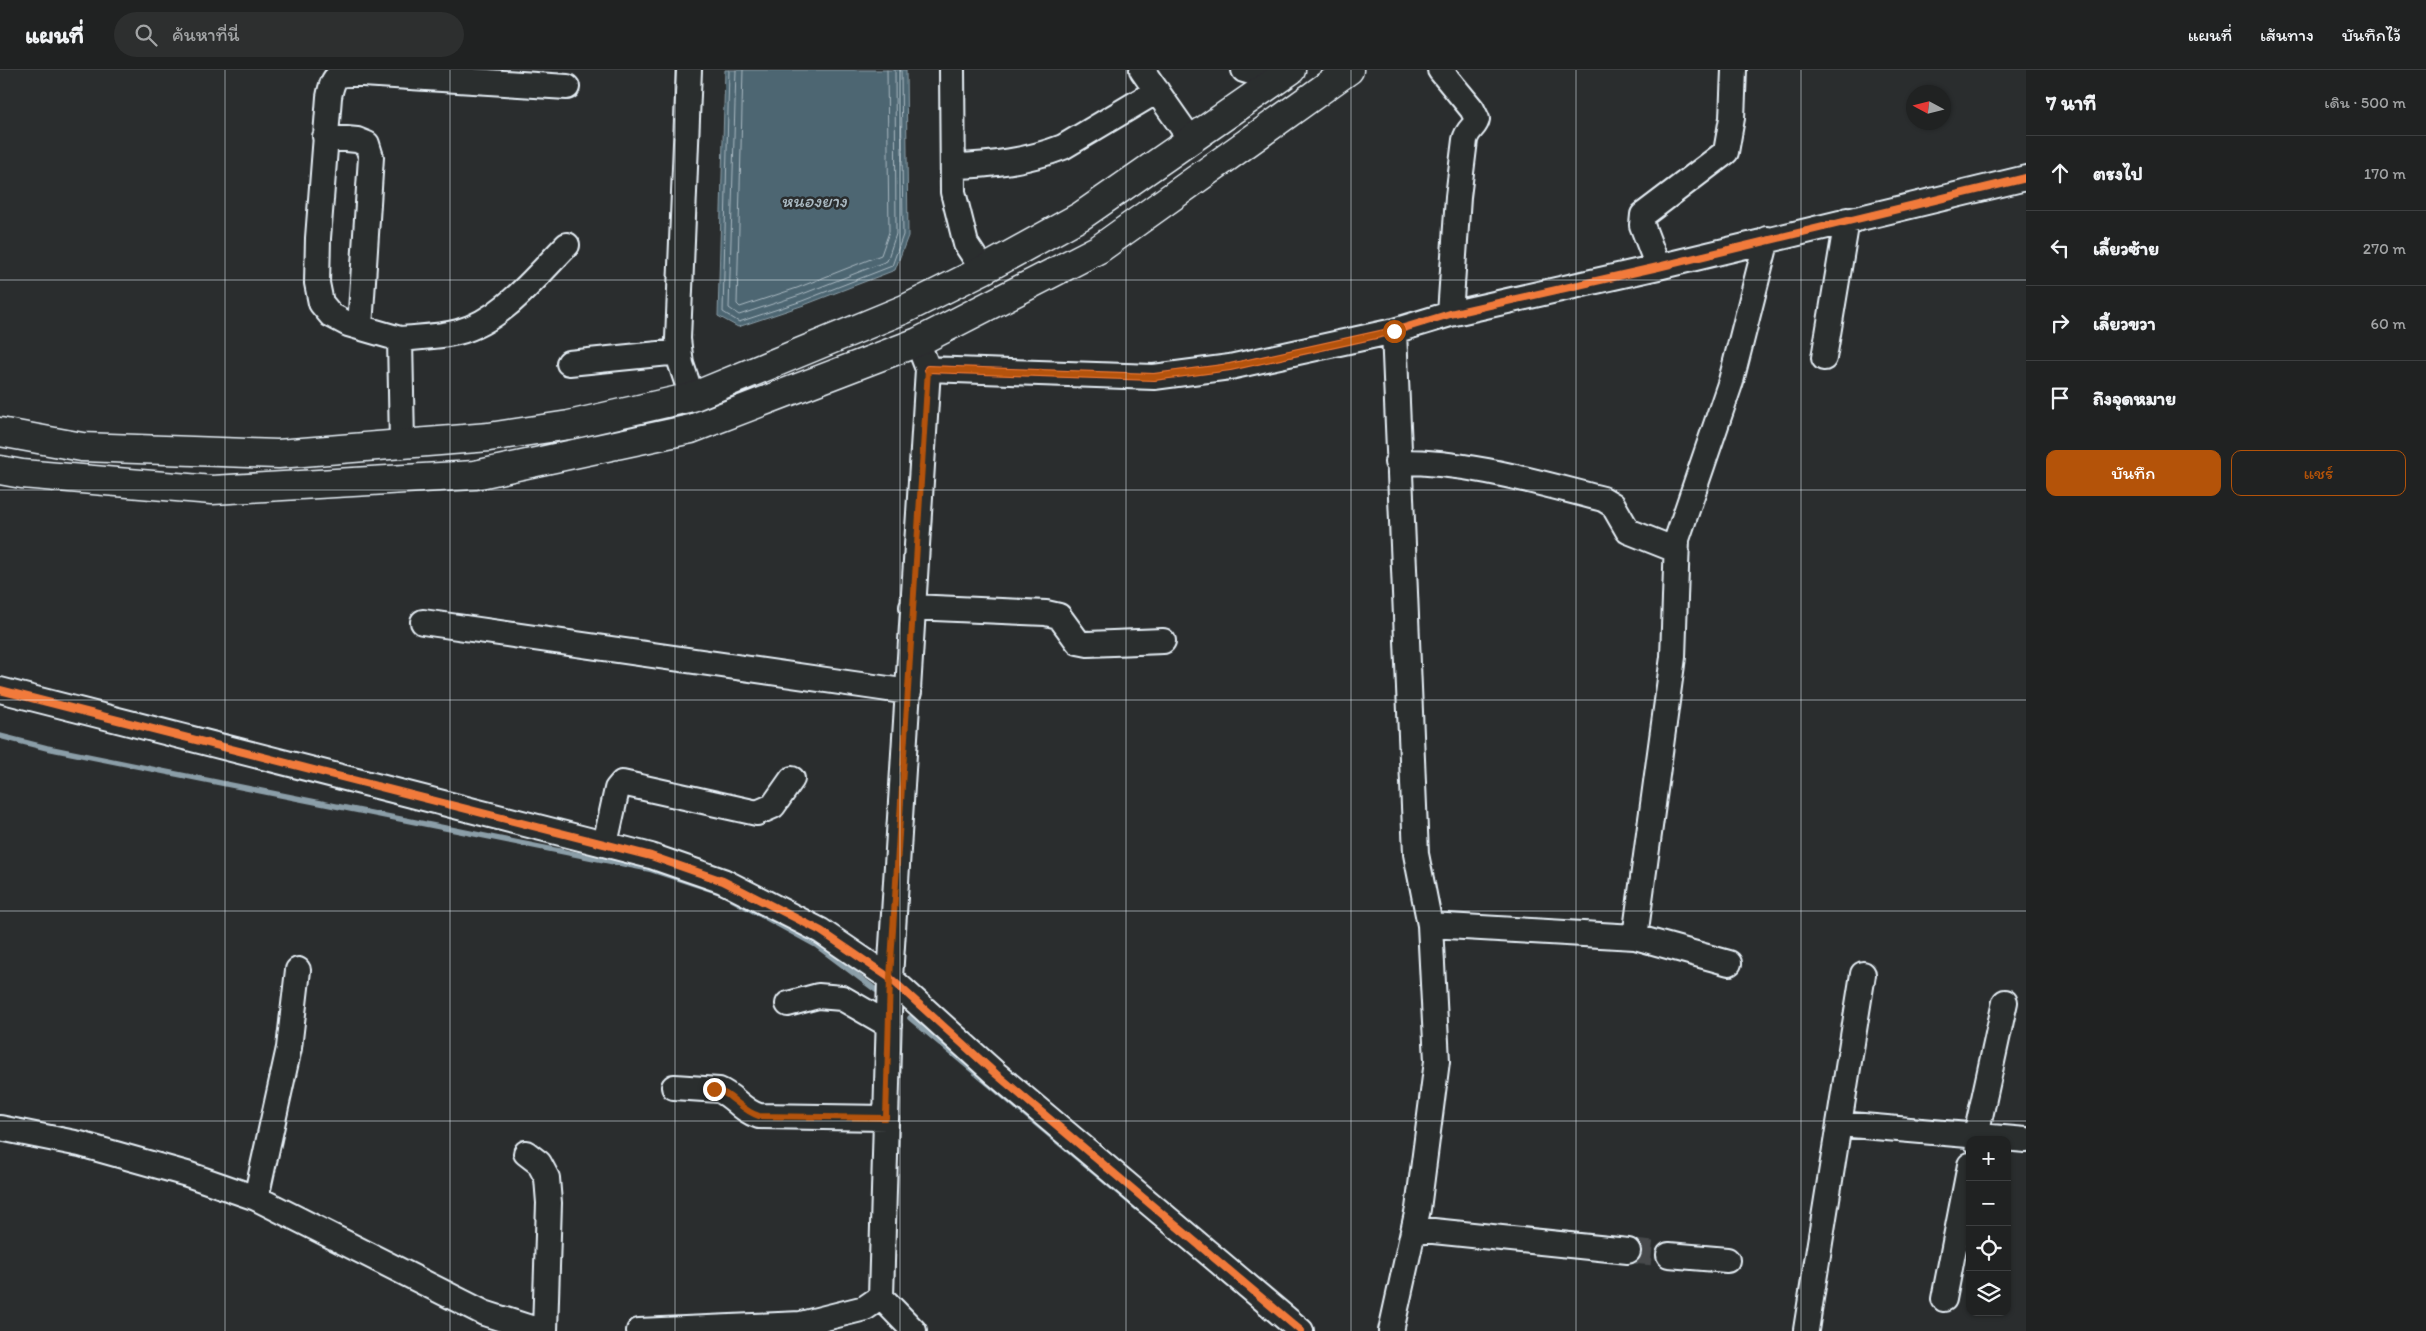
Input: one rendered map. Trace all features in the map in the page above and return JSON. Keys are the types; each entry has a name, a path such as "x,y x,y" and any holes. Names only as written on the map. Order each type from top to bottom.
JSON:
{"main road":[{"path":"0,432 82,447 278,454 489,437 569,425 692,397 905,309 982,270 1081,216 1285,75"},
{"path":"0,470 22,474 212,490 475,475 691,430 918,342 1099,249 1332,75"}],"street":[{"path":"689,70 678,339 681,364 692,397"},
{"path":"952,70 953,192 966,244 982,270"},
{"path":"1142,70 1191,140"},
{"path":"1244,70 1285,75"},
{"path":"1440,70 1477,117 1475,124 1466,133 1464,147 1458,197 1450,314"},
{"path":"1658,267 1642,225 1643,215 1726,152 1732,118 1734,70"},
{"path":"566,87 341,74 332,82 326,137 317,283 321,303 331,315 360,327 400,339 458,332 483,322 511,301 567,245"},
{"path":"953,166 1002,164 1047,153 1063,146 1157,91"},
{"path":"326,137 361,140 367,144 372,157 360,327"},
{"path":"928,369 1154,377 1230,367 1394,331 1450,314 1658,267 1767,239 2026,178"},
{"path":"1824,358 1847,220"},
{"path":"1635,937 1673,657 1676,539 1731,381 1767,239"},
{"path":"1391,1331 1418,1209 1437,1061 1430,925 1416,854 1398,462 1394,331"},
{"path":"400,339 402,444"},
{"path":"914,1331 881,1296 890,978 928,369 918,342"},
{"path":"569,363 680,352"},
{"path":"1398,462 1474,468 1603,499 1613,505 1631,533 1676,550"},
{"path":"912,606 1046,612 1059,616 1078,642 1088,644 1163,641"},
{"path":"423,622 909,692"},
{"path":"0,690 651,856 723,881 821,931 890,978 996,1074 1301,1331"},
{"path":"605,844 617,789 622,783 757,813 773,806 792,779"},
{"path":"1430,925 1635,937 1729,963"},
{"path":"256,1198 289,1048 298,970"},
{"path":"1806,1330 1863,974"},
{"path":"788,1004 818,996 842,998 889,1025"},
{"path":"1975,1136 2005,1002"},
{"path":"674,1087 725,1092 745,1110 759,1116 886,1118"},
{"path":"1840,1124 1966,1136"},
{"path":"0,1128 80,1144 160,1166 256,1198 484,1313 540,1331"},
{"path":"2011,1139 2026,1140"},
{"path":"526,1153 540,1163 547,1178 549,1202 545,1331"},
{"path":"1944,1299 1967,1181"},
{"path":"1414,1229 1628,1251"},
{"path":"1669,1255 1727,1260"},
{"path":"638,1331 800,1328 865,1308 881,1296"}],"water":[{"name":"หนองยาง","path":"725,70 906,70 908,236 895,270 804,305 738,327 718,316"}],"waterway":[{"path":"0,736 47,748 649,869 722,893"},
{"path":"732,899 816,945 876,990"},
{"path":"910,1018 1138,1209"}],"tunnel":[{"path":"1628,1251 1669,1255"}],"cycle path":[{"path":"928,369 1154,377 1230,367 1394,331 1450,314 1658,267 2026,178"},
{"path":"0,690 651,856 723,881 821,931 890,978 996,1074 1301,1331"}],"route":[{"path":"714,1089 725,1092 745,1110 759,1116 886,1118 890,978 928,369 1154,377 1230,367 1394,331"}]}
